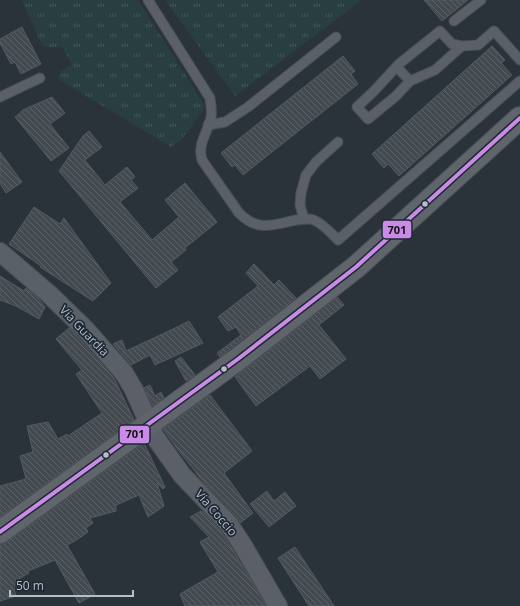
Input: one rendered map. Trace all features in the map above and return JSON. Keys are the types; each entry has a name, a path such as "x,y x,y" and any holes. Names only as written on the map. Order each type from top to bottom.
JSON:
{"main road":[{"path":"0,532 238,359 356,267 520,118"}],"street":[{"name":"Via Guardia","path":"0,252 49,294 86,330 124,373 134,390 149,424"},
{"name":"Via Coccio","path":"149,424 155,437 182,476 228,523 278,606"}],"lane":[{"path":"148,0 210,98 212,108 211,117 201,143 200,153 202,160 239,213 246,220 255,224 266,226 304,219 314,220 338,240 520,81"},
{"path":"454,21 481,0"},
{"path":"462,46 435,70 410,81 396,96 368,119 357,106 374,92 397,66 440,31 452,44 462,46 478,45 494,31 520,60"},
{"path":"208,125 225,122 248,107 336,37"},
{"path":"397,66 410,81"},
{"path":"0,97 40,78"},
{"path":"304,219 300,205 301,192 306,175 316,162 338,142"}],"green space":[{"path":"138,0 204,104 203,111 181,140 171,147 58,79 61,71 72,64 62,47 43,47 22,1"},
{"path":"165,0 362,0 235,96"}],"building":[{"path":"424,0 468,0 442,21"},
{"path":"22,27 41,64 21,74 15,62 11,64 0,43 0,39"},
{"path":"492,46 505,60 501,63 512,75 399,176 388,164 384,168 372,154"},
{"path":"343,56 355,71 351,74 358,84 243,175 235,165 232,167 221,153"},
{"path":"52,97 65,113 50,124 69,148 51,161 15,117 23,110"},
{"path":"89,131 102,147 85,160 105,185 127,167 135,177 131,180 138,188 120,202 152,240 179,217 165,200 185,183 217,222 185,248 186,250 171,262 178,270 156,288 59,171 83,136"},
{"path":"0,152 22,182 6,193 0,183"},
{"path":"34,207 60,224 64,218 111,283 93,301 40,267 41,266 9,244"},
{"path":"254,264 274,285 279,280 296,298 220,357 217,353 241,335 236,327 228,331 218,317 258,286 246,273"},
{"path":"0,276 24,291 26,288 38,298 45,307 39,319 16,306 0,300"},
{"path":"337,297 344,305 319,325 346,359 320,379 310,366 256,406 235,377"},
{"path":"189,321 203,343 155,365 150,355 131,365 113,344 122,340 126,351"},
{"path":"69,328 114,378 134,420 0,517 0,486 26,479 20,456 33,452 27,426 48,422 58,439 67,434 68,436 102,413 76,374 82,370 56,339"},
{"path":"181,357 195,375 186,381 175,361"},
{"path":"150,385 155,396 161,392 164,398 153,406 144,388"},
{"path":"210,395 252,451 224,473 253,513 240,523 236,516 206,485 163,429"},
{"path":"144,443 165,487 163,489 157,483 164,506 148,517 139,495 116,505 116,511 90,518 93,523 86,528 88,532 67,545 95,594 79,603 55,560 28,571 29,573 17,580 17,589 14,590 16,596 0,601 0,544 7,542"},
{"path":"267,491 274,501 285,492 296,506 269,527 250,504"},
{"path":"201,511 220,530 266,606 185,606 180,594 218,572 200,542 209,537 190,517"},
{"path":"295,547 334,606 309,606 278,558"}],"transit line":[{"name":"701","path":"0,532 238,359 356,267 520,118"}]}
